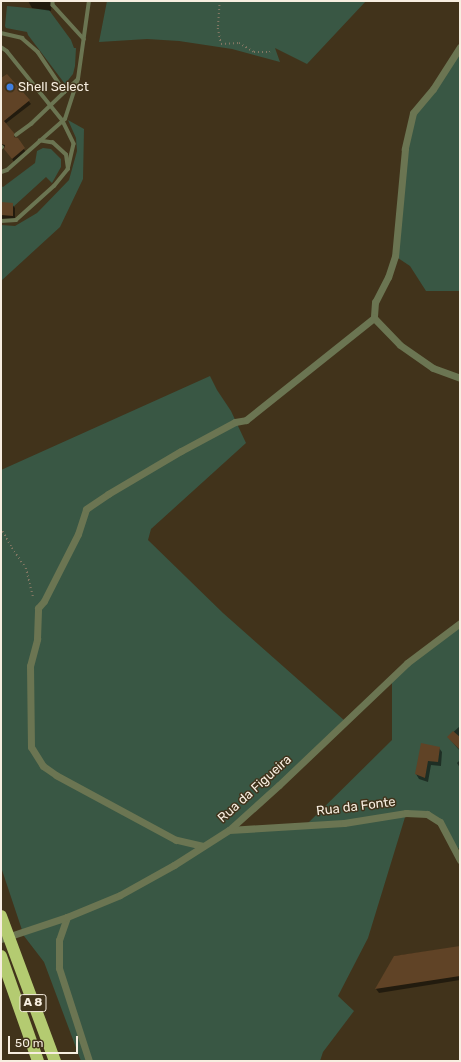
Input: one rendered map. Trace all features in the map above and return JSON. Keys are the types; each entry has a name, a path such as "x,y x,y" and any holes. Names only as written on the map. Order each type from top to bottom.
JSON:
{"highway":[{"name":"A 8","path":"1,916 55,1061"},
{"name":"A 8","path":"1,956 38,1061"}],"street":[{"path":"460,47 433,89 413,113 405,149 395,256 388,276 374,302 374,318 400,345 433,368 460,378"},
{"path":"202,846 176,840 56,776 43,766 31,747 30,666 37,639 38,608 44,601 78,534 86,510 108,494 181,451 235,422 246,420 374,318"},
{"name":"Rua da Figueira","path":"1,939 67,917 120,895 174,865 229,830 279,785 407,663 460,623"},
{"name":"Rua da Fonte","path":"229,830 344,823 406,813 427,814 440,822 460,860"},
{"path":"67,917 59,940 59,968 89,1061"}],"lane":[{"path":"53,1 53,5 84,39"},
{"path":"1,172 7,170 65,119 78,79 89,1"},
{"path":"1,33 22,38 38,52 65,92"},
{"path":"1,47 7,51 63,121 74,144 68,169 54,186 16,220 1,221"},
{"path":"16,135 78,79"},
{"path":"40,141 54,143 66,155 68,169"}],"path":[{"path":"220,1 218,28 221,44 223,45 228,42 238,43 254,52 269,52 271,50"},
{"path":"1,528 12,548 26,568 31,592 38,608"}],"green space":[{"path":"107,1 366,1 307,64 275,48 280,62 232,49 179,41 147,39 99,42"},
{"path":"7,6 49,10 71,40 74,48 76,48 73,74 65,84 27,32 6,28"},
{"path":"460,55 460,291 426,291 410,266 395,256 413,113 453,58"},
{"path":"68,120 84,129 83,179 60,227 1,281 1,225 15,226 37,213 69,180 77,151 76,138"},
{"path":"43,148 51,149 61,159 61,167 52,183 46,177 12,208 1,203 1,186 3,187 35,163 37,151"},
{"path":"210,376 217,390 231,411 246,443 151,529 148,540 223,613 345,721 229,829 306,825 392,740 392,677 460,623 460,848 454,850 440,822 427,814 406,814 368,938 338,996 354,1011 323,1052 320,1061 81,1061 44,962 24,936 1,867 1,470"}],"building":[{"path":"7,74 30,100 4,121 14,133 14,137 18,138 25,148 12,159 4,149 5,145 1,144 1,78"},
{"path":"1,202 13,203 13,216 1,215"},
{"path":"453,731 460,737 460,750 447,737"},
{"path":"421,743 440,747 438,762 428,761 425,778 415,774"},
{"path":"460,946 460,976 375,989 394,956"}],"place":[{"name":"Shell Select","path":"10,87"}]}
